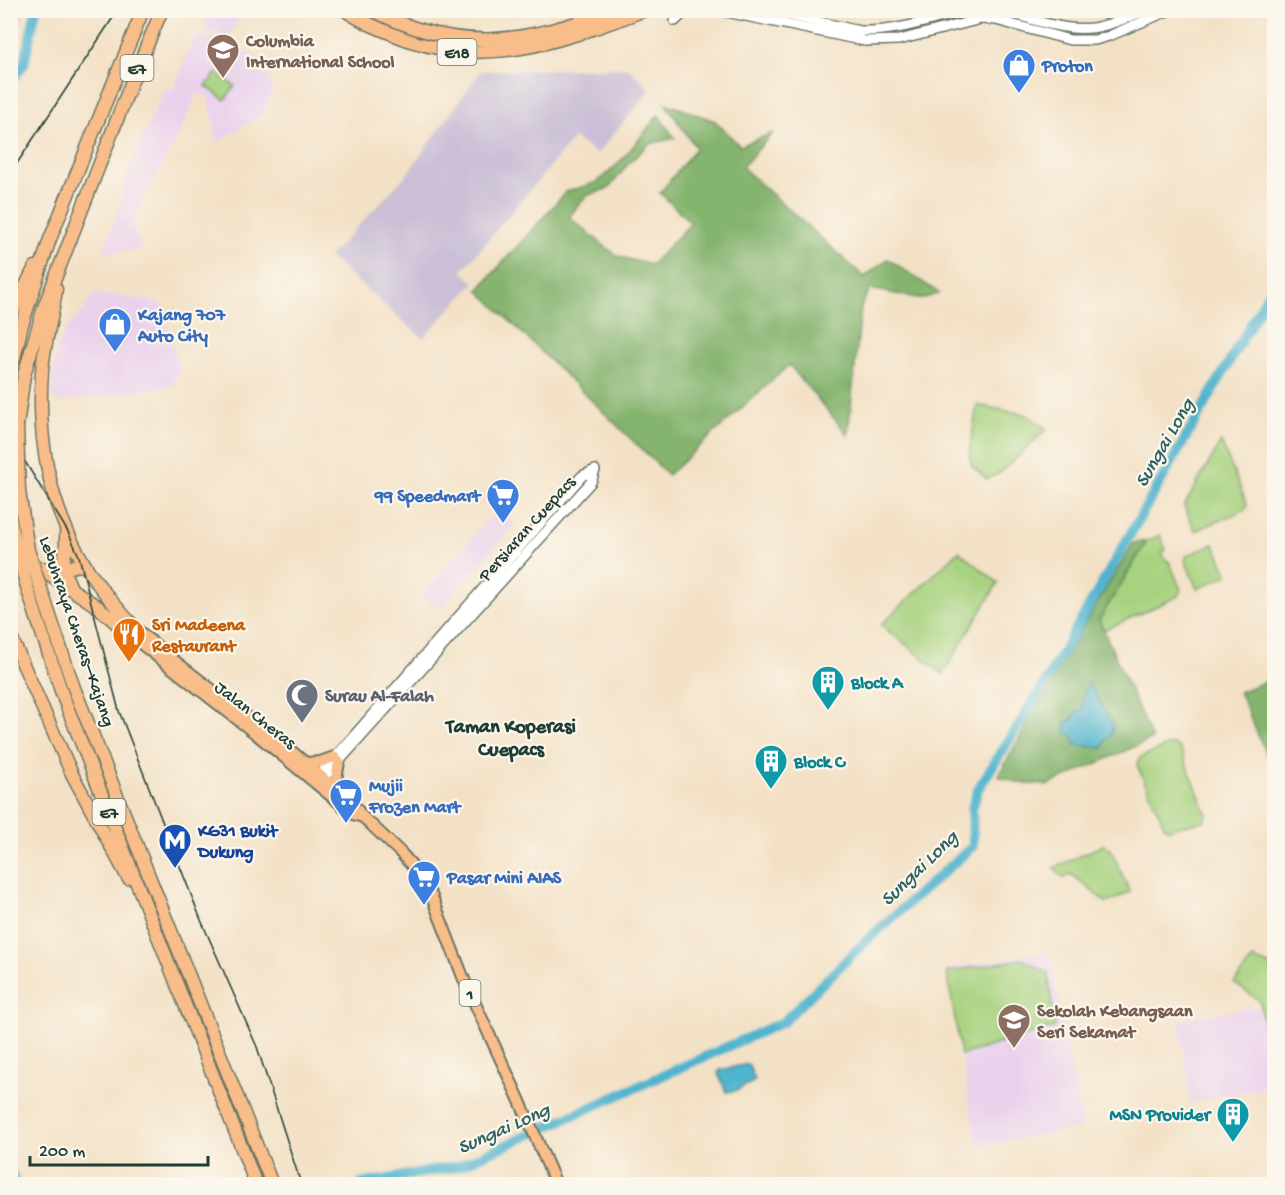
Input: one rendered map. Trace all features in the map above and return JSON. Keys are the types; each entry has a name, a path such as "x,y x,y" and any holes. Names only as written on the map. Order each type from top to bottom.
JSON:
{"highway":[{"path":"131,38 135,10"},
{"name":"E7","path":"10,375 22,325 50,239 142,10"},
{"name":"Lebuhraya Cheras–Kajang","path":"162,10 114,125 37,327 24,375 17,426 19,491 28,550 74,688 272,1185"},
{"path":"114,125 140,75 169,10"},
{"name":"E18","path":"345,10 380,29 409,41 437,49 466,53 493,53 523,49 575,36 645,10"},
{"name":"E18","path":"372,10 423,32 464,40 485,41 520,38 581,22 613,10"},
{"path":"10,317 50,239"},
{"path":"58,273 54,312 44,354 40,407 44,453 53,492 65,528 85,566 133,632"},
{"name":"Lebuhraya Cheras–Kajang","path":"10,519 24,576 62,694 256,1185"},
{"path":"40,568 49,570 63,563 66,555 65,528"},
{"path":"10,547 133,632"},
{"path":"71,588 65,574 67,568 85,566"},
{"path":"10,635 72,774 155,930"}],"main road":[{"name":"Jalan Cheras","path":"133,632 305,763 353,814 363,817"},
{"name":"Jalan Cheras","path":"133,632 358,808 363,817 409,862 432,897 465,982 556,1185"},
{"path":"305,763 336,760 336,780 341,794"}],"street":[{"path":"674,10 675,21 687,10"},
{"path":"717,10 865,42 899,40 981,19 996,20 1070,40 1095,40 1170,10"},
{"path":"765,10 860,31 876,32 895,30 969,10"},
{"path":"996,10 1071,30 1095,29 1145,10"},
{"name":"Persiaran Cuepacs","path":"318,778 336,760 591,482 595,470 582,476 336,760"}],"shaded area":[{"path":"11,10 23,11 22,19 11,42"},
{"path":"210,11 237,11 238,21 227,38 203,30"},
{"path":"195,33 225,41 260,59 272,90 264,112 217,143 208,96 177,91 196,96 179,135 141,204 133,227 142,250 104,252 134,155 165,88 173,90"},
{"path":"628,68 651,89 597,154 574,138 462,271 475,283 423,338 329,257 408,173 481,71"},
{"path":"11,254 23,259 11,286"},
{"name":"Kajang 707 Auto City","path":"93,293 160,302 180,371 169,387 58,402 52,396 54,361 58,345 67,328 84,310"},
{"path":"499,508 515,524 439,610 421,595"},
{"name":"Sekolah Kebangsaan Seri Sekamat","path":"1049,951 1083,1128 977,1146 946,969"},
{"path":"1258,1006 1264,1029 1270,1086 1191,1103 1179,1020"}],"green space":[{"path":"216,73 235,86 225,100 206,86"},
{"path":"665,103 715,121 740,146 773,133 742,167 864,277 888,259 939,293 923,299 870,289 861,307 848,435 789,365 668,475 478,290 567,191 592,184 607,174 658,115 675,138 649,144 628,164 609,188 586,196 569,217 617,256 651,265 691,223 660,193 696,148"},
{"path":"977,405 1027,415 1047,429 1000,473 987,479 972,466 969,454"},
{"path":"1221,442 1247,504 1246,509 1195,531 1184,506"},
{"path":"1160,535 1166,550 1162,552 1166,561 1169,561 1181,590 1177,597 1104,630 1099,620 1147,541"},
{"path":"1147,541 1099,620 1152,739 1048,785 1020,783 998,776 1075,640 1133,543","holes":["1089,683 1102,748 1080,741 1066,722 1072,720 1075,714 1083,708 1084,691"]},
{"path":"1214,544 1228,575 1197,589 1185,560 1187,555"},
{"path":"959,551 998,583 943,674 881,625"},
{"path":"1274,678 1274,771 1239,692"},
{"path":"1169,745 1176,745 1180,748 1207,815 1204,821 1169,830 1165,827 1137,765 1139,758"},
{"path":"1103,845 1110,848 1130,892 1107,903 1071,874 1064,878 1054,868"},
{"path":"1022,959 1048,973 1055,1027 961,1055 947,972"},
{"path":"1253,959 1274,967 1274,1083 1260,1001 1234,983"}],"water":[{"path":"1089,683 1113,726 1111,736 1106,740 1103,748 1075,745 1074,737 1066,733 1066,721 1072,720 1075,714 1083,708 1084,691"},
{"path":"747,1064 755,1080 735,1091 726,1092 718,1073 720,1070"}],"waterway":[{"path":"10,82 24,64 36,10"},
{"name":"Sungai Long","path":"361,1184 459,1166 783,1022 867,940 973,846 972,809 978,789 1038,695 1274,284"},
{"path":"10,1170 16,1184"}],"railway":[{"path":"10,174 118,10"},
{"path":"10,437 68,532 79,556 119,711 201,920 257,1047 301,1184"}],"place":[{"name":"Columbia International School","path":"223,79"},
{"name":"Proton","path":"1019,94"},
{"name":"Kajang 707 Auto City","path":"115,353"},
{"name":"99 Speedmart","path":"503,524"},
{"name":"Sri Madeena Restaurant","path":"129,663"},
{"name":"Block A","path":"828,711"},
{"name":"Surau Al-Falah","path":"302,724"},
{"name":"Block C","path":"771,790"},
{"name":"Mujii Frozen Mart","path":"346,824"},
{"name":"KG31 Bukit Dukung","path":"175,869"},
{"name":"Pasar Mini AIAS","path":"424,906"},
{"name":"Sekolah Kebangsaan Seri Sekamat","path":"1014,1049"},
{"name":"MSN Provider","path":"1233,1143"}],"district":[{"name":"Taman Koperasi Cuepacs","path":"511,736"}]}
